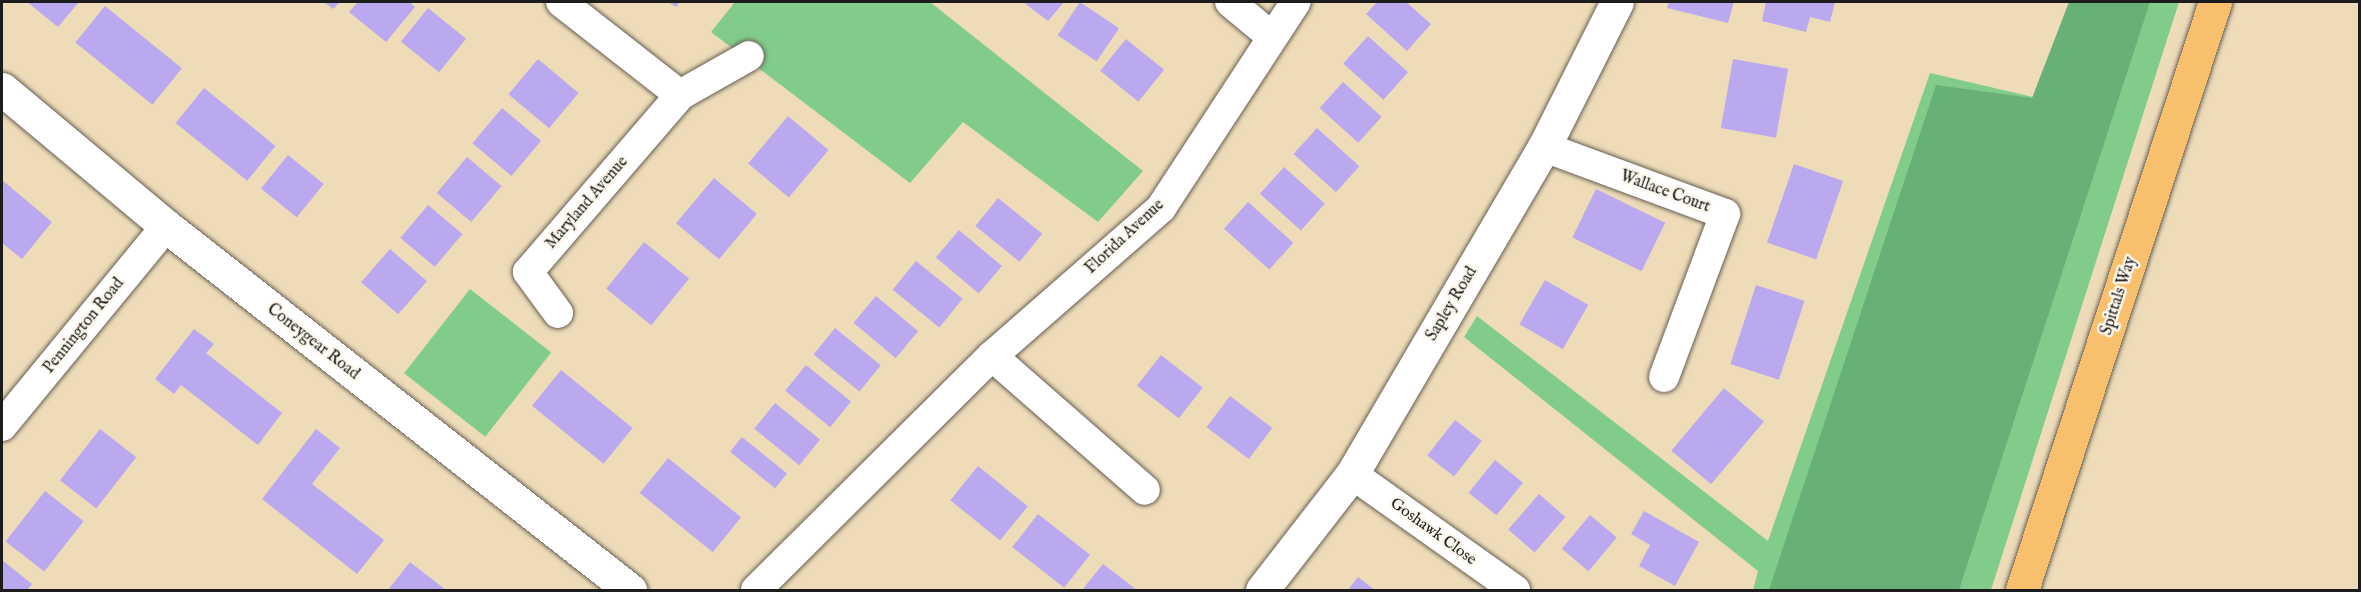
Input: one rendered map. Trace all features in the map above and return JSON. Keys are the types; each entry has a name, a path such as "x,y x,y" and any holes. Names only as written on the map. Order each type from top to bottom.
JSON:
{"highway":[{"name":"Spittals Way","path":"2022,591 2215,2"}],"street":[{"path":"561,2 680,95"},
{"path":"1230,2 1271,36"},
{"name":"Florida Avenue","path":"756,591 992,356 1161,208 1271,36 1296,2"},
{"name":"Sapley Road","path":"1262,591 1352,474 1544,147 1617,2"},
{"name":"Maryland Avenue","path":"558,313 528,272 680,95 749,56"},
{"name":"Coneygear Road","path":"2,89 166,226 630,591"},
{"name":"Wallace Court","path":"1544,147 1725,214 1664,377"},
{"name":"Pennington Road","path":"2,426 166,226"},
{"path":"992,356 1145,490"},
{"name":"Goshawk Close","path":"1352,474 1515,591"}],"green space":[{"path":"735,2 930,2 1143,171 1098,222 963,122 910,183 711,32"},
{"path":"2069,2 2150,2 1959,590 1769,590 1936,85 2032,98"},
{"path":"2125,2 2179,2 1991,590 1753,590 1758,571 1464,337 1477,316 1768,541 1930,73 2089,110"},
{"path":"470,289 551,352 485,437 404,373"}],"building":[{"path":"27,2 79,2 58,27"},
{"path":"324,2 340,2 333,9"},
{"path":"358,2 409,2 415,7 386,42 349,12"},
{"path":"668,2 680,2 676,7"},
{"path":"1023,2 1064,2 1048,21"},
{"path":"1080,2 1119,28 1097,61 1058,35"},
{"path":"1377,2 1406,2 1431,24 1407,51 1366,14"},
{"path":"1669,2 1734,2 1728,23 1667,8"},
{"path":"1766,2 1835,2 1830,22 1810,17 1806,32 1762,21"},
{"path":"105,6 182,68 152,105 75,43"},
{"path":"428,8 466,39 439,72 401,41"},
{"path":"1368,36 1408,72 1383,100 1343,63"},
{"path":"1126,39 1164,70 1138,102 1100,71"},
{"path":"538,59 579,93 549,128 508,94"},
{"path":"1733,59 1788,69 1776,138 1721,128"},
{"path":"1343,82 1382,117 1358,143 1320,108"},
{"path":"204,88 275,146 247,181 176,123"},
{"path":"502,108 541,141 512,176 472,143"},
{"path":"788,116 829,150 789,198 748,163"},
{"path":"1317,128 1359,166 1336,192 1294,154"},
{"path":"288,155 324,184 297,217 261,188"},
{"path":"467,157 501,186 471,222 437,193"},
{"path":"1794,164 1843,181 1816,259 1767,242"},
{"path":"1284,167 1325,204 1301,231 1260,194"},
{"path":"714,178 757,214 719,259 676,223"},
{"path":"2,180 52,222 22,259 2,243"},
{"path":"1596,189 1665,223 1642,271 1572,238"},
{"path":"998,198 1042,234 1020,262 975,226"},
{"path":"1248,202 1293,243 1269,270 1224,229"},
{"path":"428,205 462,234 435,267 400,238"},
{"path":"959,230 1002,266 979,294 936,258"},
{"path":"644,242 689,279 651,325 606,289"},
{"path":"390,249 427,281 398,314 361,282"},
{"path":"916,261 963,299 939,328 893,290"},
{"path":"1545,280 1588,305 1563,349 1520,324"},
{"path":"1756,285 1805,301 1779,380 1730,364"},
{"path":"876,296 918,331 896,358 854,323"},
{"path":"835,328 881,365 859,392 814,354"},
{"path":"194,329 214,344 206,353 282,413 258,445 181,385 174,394 155,379"},
{"path":"1161,355 1203,388 1179,418 1137,386"},
{"path":"806,365 851,402 830,427 785,391"},
{"path":"561,370 632,428 604,464 532,406"},
{"path":"1724,388 1764,421 1711,484 1671,451"},
{"path":"1230,396 1272,428 1249,459 1207,427"},
{"path":"775,403 820,440 799,465 754,429"},
{"path":"1455,420 1482,441 1454,476 1427,455"},
{"path":"100,429 136,457 96,509 60,480"},
{"path":"316,429 340,448 312,484 384,540 357,574 262,499"},
{"path":"742,437 787,474 775,488 730,452"},
{"path":"668,458 741,517 713,552 640,493"},
{"path":"1495,460 1523,483 1497,515 1469,493"},
{"path":"978,466 1028,506 1000,540 950,500"},
{"path":"45,491 84,521 44,572 6,541"},
{"path":"1539,494 1565,517 1535,552 1508,529"},
{"path":"1644,511 1699,542 1675,586 1639,566 1650,545 1631,534"},
{"path":"1038,514 1090,555 1064,588 1012,547"},
{"path":"1590,515 1617,537 1589,571 1562,549"},
{"path":"2,560 32,584 27,590 2,590"},
{"path":"410,562 446,590 388,590"},
{"path":"1103,564 1137,590 1082,590"},
{"path":"1358,577 1375,590 1348,590"}]}
